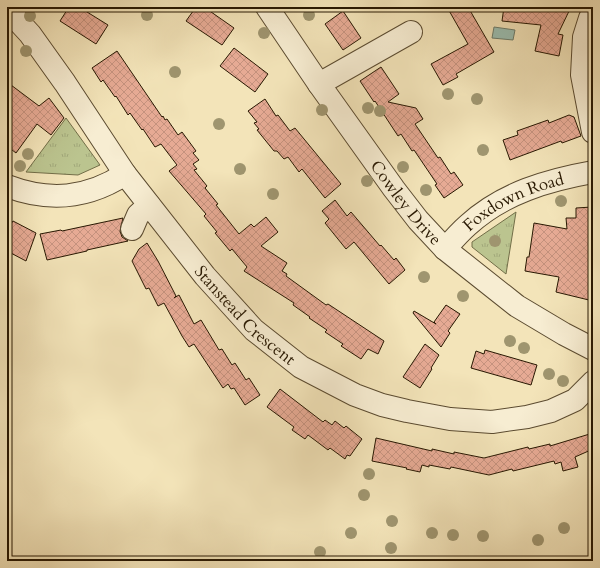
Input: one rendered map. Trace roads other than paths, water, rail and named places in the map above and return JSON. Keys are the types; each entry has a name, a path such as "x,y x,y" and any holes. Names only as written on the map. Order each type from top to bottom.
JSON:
{"street":[{"name":"Cowley Drive","path":"267,7 319,84 394,189 418,220 445,249 517,306 564,334 593,349"},
{"name":"Stanstead Crescent","path":"7,9 30,34 65,83 124,174 205,276 254,330 301,367 355,395 382,405 450,419 492,422 527,417 551,411 574,400 593,382"},
{"path":"590,18 584,37 582,75 593,132"},
{"path":"319,84 411,32"},
{"name":"Foxdown Road","path":"445,249 468,225 503,200 518,192 564,177 593,172"},
{"path":"7,186 34,194 65,196 82,194 99,188 113,182 124,174"},
{"path":"132,229 138,215 149,205"}]}
